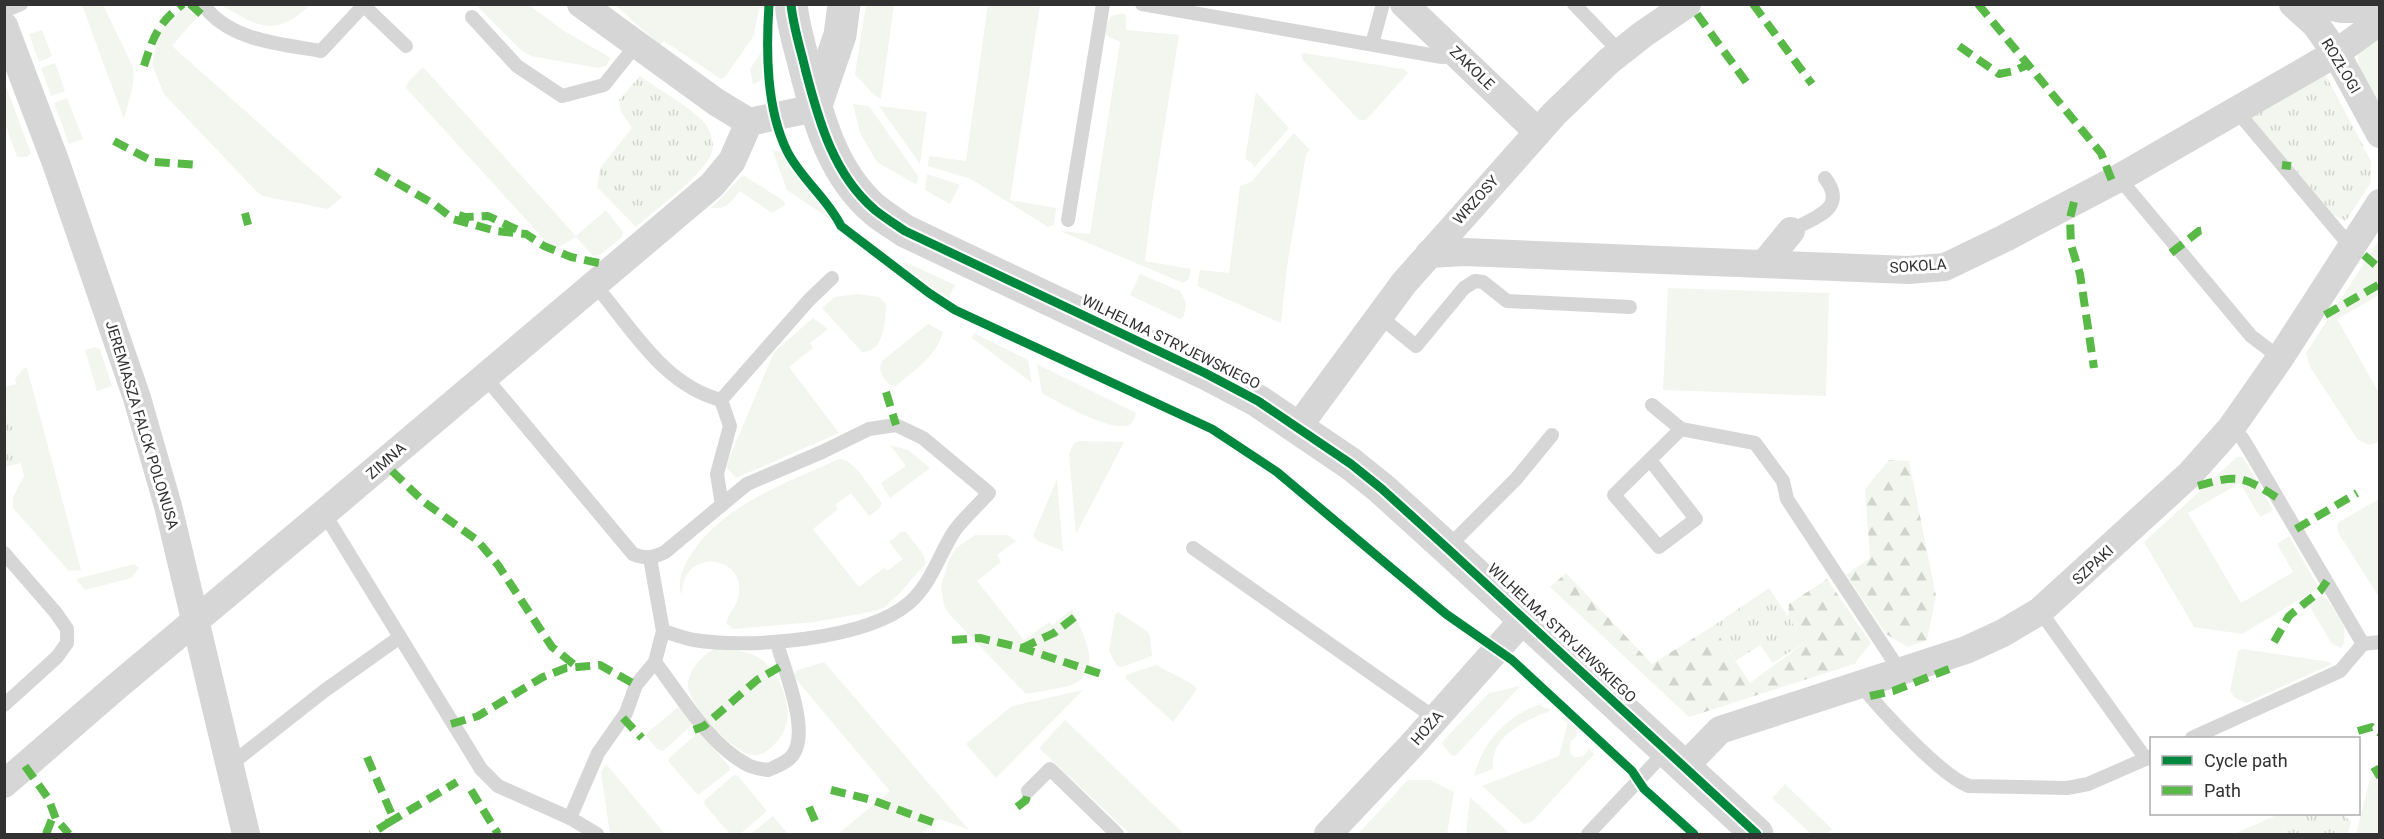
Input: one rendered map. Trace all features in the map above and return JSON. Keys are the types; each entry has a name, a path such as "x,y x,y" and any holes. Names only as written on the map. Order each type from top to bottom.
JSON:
{"street":[{"path":"581,4 636,45 749,122 815,108 840,36 844,4"},
{"name":"WILHELMA STRYJEWSKIEGO","path":"791,4 815,108 839,166 858,193 874,209 905,231 1205,374 1258,401 1298,427 1382,489 1757,834"},
{"name":"ZAKOLE","path":"1404,4 1538,132"},
{"name":"WRZOSY","path":"1298,427 1378,315 1538,132 1579,88 1620,52 1687,4"},
{"name":"ROZŁOGI","path":"2293,4 2316,25 2336,53 2379,134"},
{"path":"2315,4 2342,9 2379,9"},
{"name":"SOKOLA","path":"1429,254 1464,252 1908,270 1945,267 2119,178 2336,53 2379,21"},
{"name":"JEREMIASZA FALCK POLONUSA","path":"4,26 56,163 137,398 168,506 246,834"},
{"name":"ZIMNA","path":"5,783 712,184 732,161 749,122"},
{"name":"SZPAKI","path":"1675,759 1720,730 1985,642 2040,611 2160,503 2190,474 2231,428 2280,358 2379,203"},
{"path":"1764,264 1791,231"},
{"name":"HOŻA","path":"1328,834 1524,619"}],"lane":[{"path":"4,11 21,4"},
{"path":"203,4 215,18 242,34 273,45 321,51 363,5 406,46"},
{"path":"1068,220 1103,4"},
{"path":"1142,4 1442,57 1459,56"},
{"path":"1372,44 1383,4"},
{"path":"1574,4 1620,52"},
{"path":"472,17 517,66 562,96 603,85 636,45"},
{"path":"2236,110 2351,247"},
{"path":"1791,231 1829,210 1833,202 1833,193 1825,178"},
{"path":"2119,178 2251,336 2280,358"},
{"path":"721,400 809,300 832,278"},
{"path":"1378,315 1416,346 1464,288 1475,281 1483,282 1507,302 1630,307"},
{"path":"595,285 654,358 701,395 721,400"},
{"path":"484,377 633,554 650,558 664,552 747,484 869,429 896,425 923,438 989,493 957,529 940,556 929,581 909,603 882,620 825,635 777,643 694,640 663,631"},
{"path":"721,400 730,426 717,474 722,505"},
{"path":"1652,405 1681,429 1755,443 1783,481 1787,499 1900,671"},
{"path":"2231,428 2242,438 2364,644"},
{"path":"1650,460 1696,519 1659,547 1614,495 1681,429"},
{"path":"1448,548 1516,479 1552,435"},
{"path":"324,513 481,769 498,786 570,818 597,834"},
{"path":"1193,548 1435,718"},
{"path":"4,553 67,629 66,643 57,657 4,705"},
{"path":"570,818 598,753 626,713 636,685 655,662 663,631 650,558"},
{"path":"1860,684 1929,756 1958,782 1969,786 2067,788 2088,784 2149,757 2040,611"},
{"path":"230,765 400,637"},
{"path":"2194,737 2340,671 2364,644 2379,642"},
{"path":"655,662 700,721 730,754 748,766 768,770 790,759 799,744 798,715 777,643"},
{"path":"1588,834 1675,759"},
{"path":"1028,791 1050,769 1117,834"}],"green space":[{"path":"310,4 298,16 287,22 266,26 246,19 221,5"},
{"path":"988,4 1040,5 1010,200 1056,208 1054,225 1048,227 971,179 928,166 929,156 966,161"},
{"path":"82,5 103,5 133,67 133,86 124,119"},
{"path":"476,5 529,5 564,31 611,58 606,66 598,68 531,56 521,50"},
{"path":"615,5 760,5 753,37 725,77 721,79 664,41 660,45"},
{"path":"866,5 894,5 881,99 874,95 855,74"},
{"path":"184,7 197,17 172,46 342,197 328,209 263,196 257,192 164,94 152,65 159,32"},
{"path":"1122,13 1126,15 1126,30 1179,35 1145,261 1191,269 1189,279 1183,283 1060,231 1090,234 1120,42 1106,35 1104,29 1111,16"},
{"path":"42,30 52,56 39,62 29,34"},
{"path":"2379,35 2379,103 2360,69 2358,55 2362,48"},
{"path":"765,46 764,78 753,85 750,69"},
{"path":"1301,54 1403,69 1408,73 1366,120 1359,120 1303,60"},
{"path":"55,63 65,91 51,96 41,68"},
{"path":"423,67 576,236 606,210 623,232 622,237 600,255 593,256 576,237 557,248 551,247 406,88 407,83"},
{"path":"2323,70 2371,161 2371,182 2346,221 2333,215 2248,113"},
{"path":"640,76 701,119 710,132 713,148 704,166 676,194 636,227 597,187 600,168 632,128 621,112 619,100"},
{"path":"4,81 31,153 27,157 17,157 5,123"},
{"path":"1256,92 1289,128 1254,168 1252,163 1245,159"},
{"path":"67,98 83,139 69,144 54,103"},
{"path":"853,104 869,106 918,176 917,185 877,162 860,133"},
{"path":"879,106 927,112 920,164"},
{"path":"1294,133 1310,150 1306,154 1287,267 1281,323 1197,286 1200,270 1229,273 1240,186 1251,182"},
{"path":"772,149 784,154 805,185 832,217 830,219 787,190"},
{"path":"927,174 960,185 950,204 925,190"},
{"path":"743,175 784,201 785,205 772,213 740,191 725,206 711,208"},
{"path":"2379,240 2379,295 2337,319 2379,393 2379,442 2370,445 2358,440 2310,367 2306,353"},
{"path":"905,262 955,285 948,299 902,266"},
{"path":"1140,274 1180,291 1186,303 1184,316 1180,319 1130,295"},
{"path":"1668,288 1829,293 1826,396 1663,390"},
{"path":"857,294 879,297 886,304 882,334 870,351 862,352 822,308 835,297"},
{"path":"813,318 828,329 810,343 813,348 789,367 839,433 736,478 727,468 728,461 774,352"},
{"path":"928,324 943,332 936,348 924,362 893,387 882,376 880,368 882,361"},
{"path":"974,333 1028,360 1032,383 972,338"},
{"path":"95,347 100,349 112,386 97,391 85,350"},
{"path":"1037,364 1136,413 1133,421 1129,425 1110,425 1042,393"},
{"path":"24,368 27,368 81,570 69,571 13,508 13,497 24,476 4,387 16,384 15,379"},
{"path":"5,399 21,463 4,467"},
{"path":"1080,441 1124,442 1076,534 1069,454 1074,443"},
{"path":"890,445 908,450 930,468 890,498 881,483 906,466"},
{"path":"2237,457 2243,457 2273,510 2260,517 2240,483 2188,513 2241,603 2293,572 2277,544 2289,536 2319,588 2242,634 2194,627 2144,542"},
{"path":"839,459 845,460 857,469 882,503 879,509 869,516 851,493 835,505 838,509 813,529 859,587 884,568 887,571 903,559 889,542 901,532 906,532 923,554 926,563 885,607 875,611 815,622 733,629 726,623 738,597 738,580 732,570 723,564 712,562 700,564 691,570 684,580 682,596 680,578 687,561 716,525 754,499"},
{"path":"1889,460 1909,461 1936,596 1927,640 1908,647 1886,634 1846,575 1870,558 1865,489"},
{"path":"1057,479 1063,551 1038,541 1033,536"},
{"path":"2379,499 2379,597 2339,534 2337,526 2339,522"},
{"path":"975,535 1008,535 1016,541 997,555 1001,562 977,581 1024,640 1049,622 1053,625 1072,609 1088,647 1089,658 1089,667 1085,675 1077,682 1026,694 950,615 944,606 941,586 949,560 956,548"},
{"path":"134,564 139,568 131,578 85,590 76,579"},
{"path":"1566,573 1652,664 1713,626 1750,683 1805,642 1788,617 1789,604 1827,579 1871,643 1854,664 1689,717 1550,587"},
{"path":"1769,588 1805,642 1773,663 1760,645 1736,661 1713,626"},
{"path":"2320,596 2327,599 2344,626 2344,643 2341,648 2332,644 2310,607 2310,602"},
{"path":"1118,612 1147,631 1150,636 1152,656 1122,667 1117,666 1109,651 1115,615"},
{"path":"715,649 736,650 756,656 765,663 780,682 787,706 785,729 772,747 763,753 748,754 727,740 697,707 691,696 688,682 692,670 705,655"},
{"path":"2242,649 2332,664 2246,703 2234,697 2230,691 2238,651"},
{"path":"824,662 969,830 939,819 922,834 838,834 890,791 796,679 794,674 798,670"},
{"path":"1156,665 1197,689 1173,722 1126,679 1126,675"},
{"path":"1520,686 1455,756 1451,755 1442,744 1444,740 1489,693"},
{"path":"1083,690 996,778 966,744 1012,706"},
{"path":"1541,704 1550,711 1530,719 1511,731 1497,748 1493,758 1493,769 1474,776 1483,752 1498,731 1517,715"},
{"path":"678,707 694,723 663,751 658,750 646,736 647,733"},
{"path":"1566,717 1579,729 1576,730 1577,736 1571,741 1570,753 1574,757 1581,756 1587,752 1588,748 1594,754 1533,821 1524,824 1482,786 1559,756 1567,726 1567,722 1563,720"},
{"path":"1065,720 1184,834 1130,834 1039,748"},
{"path":"699,732 730,767 730,770 698,795 668,761"},
{"path":"606,764 665,834 610,834 601,772"},
{"path":"2379,773 2379,834 2356,834 2370,779"},
{"path":"734,775 738,776 766,810 740,834 730,834 704,804 705,800"},
{"path":"1408,780 1430,780 1454,792 1447,834 1358,834"},
{"path":"1785,784 1832,829 1826,834 1811,834 1772,798"},
{"path":"1470,797 1509,833 1510,834 1466,834"},
{"path":"2277,815 2287,815 2282,834 2234,834"},
{"path":"2287,815 2344,815 2351,822 2348,834 2282,834"},
{"path":"773,816 788,834 751,834"}],"marked path":[{"path":"144,66 150,47 162,24 183,4"},
{"path":"190,4 201,14"},
{"path":"1753,4 1812,84"},
{"path":"1978,4 2101,153 2112,181"},
{"path":"1697,14 1749,86"},
{"path":"1959,46 1999,74 2027,65"},
{"path":"114,141 154,162 200,165"},
{"path":"2282,165 2291,166"},
{"path":"376,171 434,204 453,219 496,231 526,234 544,246 571,257 599,263"},
{"path":"2074,202 2070,218 2071,245 2080,274 2094,368"},
{"path":"245,213 248,225"},
{"path":"459,215 488,216 518,230"},
{"path":"2171,253 2199,231 2206,230"},
{"path":"2364,255 2380,269"},
{"path":"2325,315 2380,284"},
{"path":"886,392 896,425"},
{"path":"392,471 424,502 477,540 498,565 552,647 577,667"},
{"path":"2198,486 2223,480 2240,479 2279,499"},
{"path":"2296,529 2357,493"},
{"path":"2274,642 2289,616 2320,591 2327,581"},
{"path":"1022,648 1054,633 1080,613"},
{"path":"952,640 980,638 1022,648 1101,674"},
{"path":"451,724 478,716 543,677 566,668 600,665 636,685"},
{"path":"694,730 704,726 757,680 783,665"},
{"path":"1870,696 1893,691 1949,669"},
{"path":"623,718 642,738"},
{"path":"2358,731 2372,727 2380,733"},
{"path":"367,757 392,815 388,823 371,834"},
{"path":"25,766 48,798 56,819 69,834"},
{"path":"2374,767 2380,777"},
{"path":"388,823 457,782"},
{"path":"471,790 498,834"},
{"path":"831,790 872,800 940,825"},
{"path":"1017,807 1026,800 1028,791"},
{"path":"809,807 816,823"},
{"path":"46,834 54,814"}],"cycle path":[{"path":"769,4 769,79 780,134 793,161 836,216 841,226 955,310 1212,429 1277,472 1446,614 1512,660 1632,771 1644,789 1694,834"},
{"path":"791,4 795,30 811,91 830,147 849,181 875,210 905,231 1205,373 1258,401 1351,464 1447,548 1757,834"}]}
